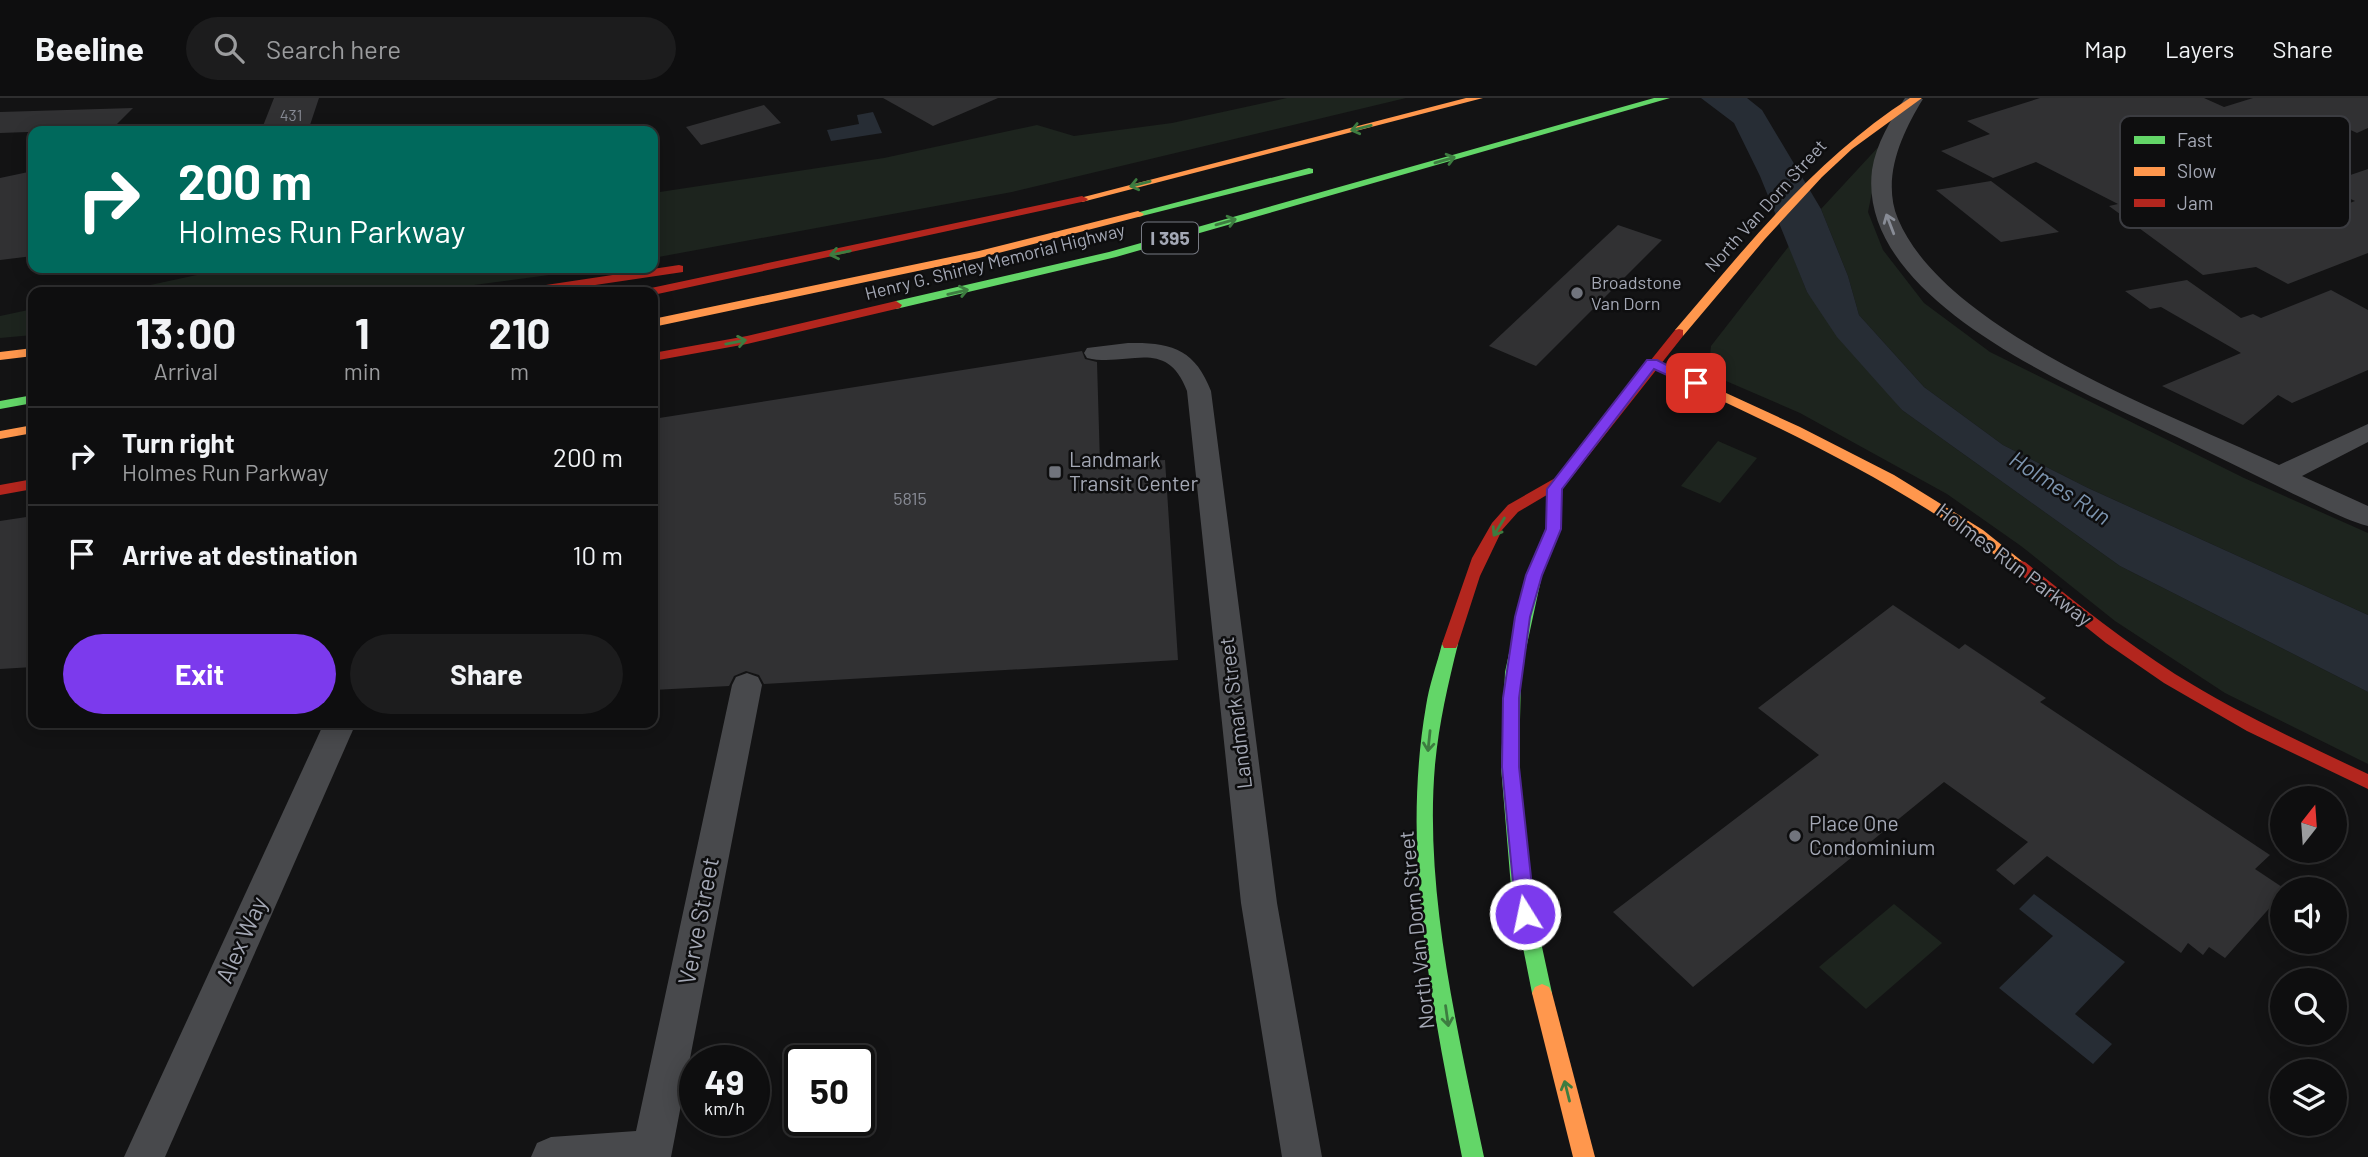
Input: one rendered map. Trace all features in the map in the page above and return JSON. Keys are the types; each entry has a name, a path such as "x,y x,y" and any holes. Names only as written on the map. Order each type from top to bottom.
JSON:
{"main road":[{"name":"Henry G. Shirley Memorial Highway","path":"658,291 1052,207 1478,98"},
{"name":"Henry G. Shirley Memorial Highway","path":"658,356 774,334 1112,255 1665,98"},
{"name":"North Van Dorn Street","path":"1473,1157 1453,1059 1430,900 1425,815 1429,735 1438,685 1455,622 1488,546 1507,514 1554,489 1652,363 1812,183 1860,133 1915,99"},
{"path":"658,322 992,251 1319,168"},
{"path":"658,272 712,264 799,262"},
{"path":"559,287 652,273"},
{"path":"0,356 28,353"},
{"name":"Holmes Run Parkway","path":"1652,363 1862,459 1947,511 1995,545 2105,634 2167,677 2230,715 2368,782"},
{"path":"0,405 28,400"},
{"path":"0,435 28,430"},
{"path":"0,490 28,485"},
{"path":"1554,489 1553,529 1534,575 1513,672 1510,767 1520,887 1536,968 1584,1157"}],"street":[{"path":"1915,99 1891,143 1882,172 1883,194 1887,218 1895,236 1928,280 1976,322 2047,364 2278,477 2368,517"},
{"name":"Landmark Street","path":"1096,353 1149,349 1180,357 1194,372 1259,903 1302,1157"},
{"path":"2278,477 2368,432"},
{"name":"Verve Street","path":"652,1153 747,685"},
{"name":"Alex Way","path":"144,1157 338,728"},
{"path":"551,1157 652,1153"}],"shaded area":[{"path":"1287,98 1406,98 1012,192 658,257 658,192 884,158 1037,125 1074,136 1172,123"},
{"path":"1882,143 1868,212 1883,250 1924,303 1990,352 2244,478 2368,533 2368,615 2088,488 2003,445 1924,387 1859,315 1848,276 1821,209"},
{"path":"1789,246 1807,292 1902,410 2120,566 2368,692 2368,764 2225,693 2115,621 2021,546 1947,494 1800,413 1726,381 1709,365 1711,346"},
{"path":"206,273 564,273 458,287 141,287"},
{"path":"28,310 28,335 0,338 0,316"},
{"path":"1718,441 1757,458 1720,503 1681,486"},
{"path":"1894,904 1942,943 1866,1009 1819,967"}],"water":[{"name":"Holmes Run","path":"1701,98 1747,98 1762,110 1821,209 1848,276 1859,315 1924,387 2003,445 2088,488 2368,615 2368,692 2120,566 1902,410 1837,337 1807,292 1760,176 1734,123"},
{"path":"873,112 882,133 831,141 827,130 859,124 857,115"},
{"path":"2034,894 2125,962 2075,1014 2112,1044 2093,1064 1999,988 2053,936 2019,909"}],"building":[{"path":"274,98 319,98 310,126 263,126"},
{"path":"883,98 998,98 933,126"},
{"path":"2040,98 2204,98 2224,107 2253,98 2368,98 2368,128 2357,133 2350,130 2350,116 2120,116 2120,214 2109,206 2118,204 2036,162 1993,178 1941,151 1990,134 1967,121"},
{"path":"764,105 781,123 701,145 686,127"},
{"path":"133,108 115,126 28,126 28,132 0,133 0,112"},
{"path":"2368,169 2368,253 2288,284 2256,267 2203,275 2139,228 2350,228 2350,203 2355,201 2350,199 2350,175"},
{"path":"28,172 28,257 0,260 0,178"},
{"path":"1991,181 2059,232 2001,242 1936,190"},
{"name":"Broadstone Van Dorn","path":"1618,225 1662,240 1536,366 1489,346"},
{"path":"2187,280 2241,318 2253,314 2261,318 2331,290 2368,310 2368,370 2292,403 2278,395 2243,425 2162,386 2241,353 2161,307 2150,309 2125,291"},
{"path":"1082,351 1085,359 1097,362 1100,464 1165,460 1178,660 764,684 759,675 746,671 734,676 729,686 658,690 658,418"},
{"path":"28,517 28,667 0,669 0,521"},
{"path":"1893,605 1959,649 1965,644 2046,698 2040,702 2270,855 2255,869 2270,879 2270,907 2225,958 2209,947 2203,955 2188,943 2181,953 2047,856 2014,885 1996,870 2028,842 1944,782 1693,987 1613,912 1819,755 1758,708"}],"traffic: fast":[{"path":"896,305 1112,255 1665,98"},
{"path":"1138,214 1309,171"},
{"path":"0,405 28,400"},
{"path":"1542,993 1520,887 1510,767 1513,672 1534,575 1553,529 1554,489"},
{"path":"1450,644 1434,704 1426,767 1425,833 1437,967 1473,1157"}],"traffic: slow":[{"path":"1082,199 1478,98"},
{"path":"1679,333 1761,236 1818,175 1882,121 1917,98"},
{"path":"658,322 979,254 1138,214"},
{"path":"0,356 28,353"},
{"path":"1652,363 1796,430 1889,478 1978,534 2020,566"},
{"path":"0,435 28,430"},
{"path":"1542,993 1584,1157"}],"traffic: jam":[{"path":"658,290 1082,199"},
{"path":"658,272 679,269"},
{"path":"559,287 652,273"},
{"path":"658,356 747,340 896,305"},
{"path":"1450,644 1472,576 1497,526 1513,509 1562,480 1679,333"},
{"path":"0,490 28,485"},
{"path":"2020,566 2080,615 2170,679 2253,726 2368,782"}],"place":[{"name":"Broadstone Van Dorn","path":"1577,293"},
{"name":"Landmark Transit Center","path":"1055,472"},
{"name":"Place One Condominium","path":"1795,836"}],"route":[{"path":"1525,914 1515,831 1509,724 1513,672 1522,617 1534,575 1553,529 1554,489 1652,363 1696,383"}]}
